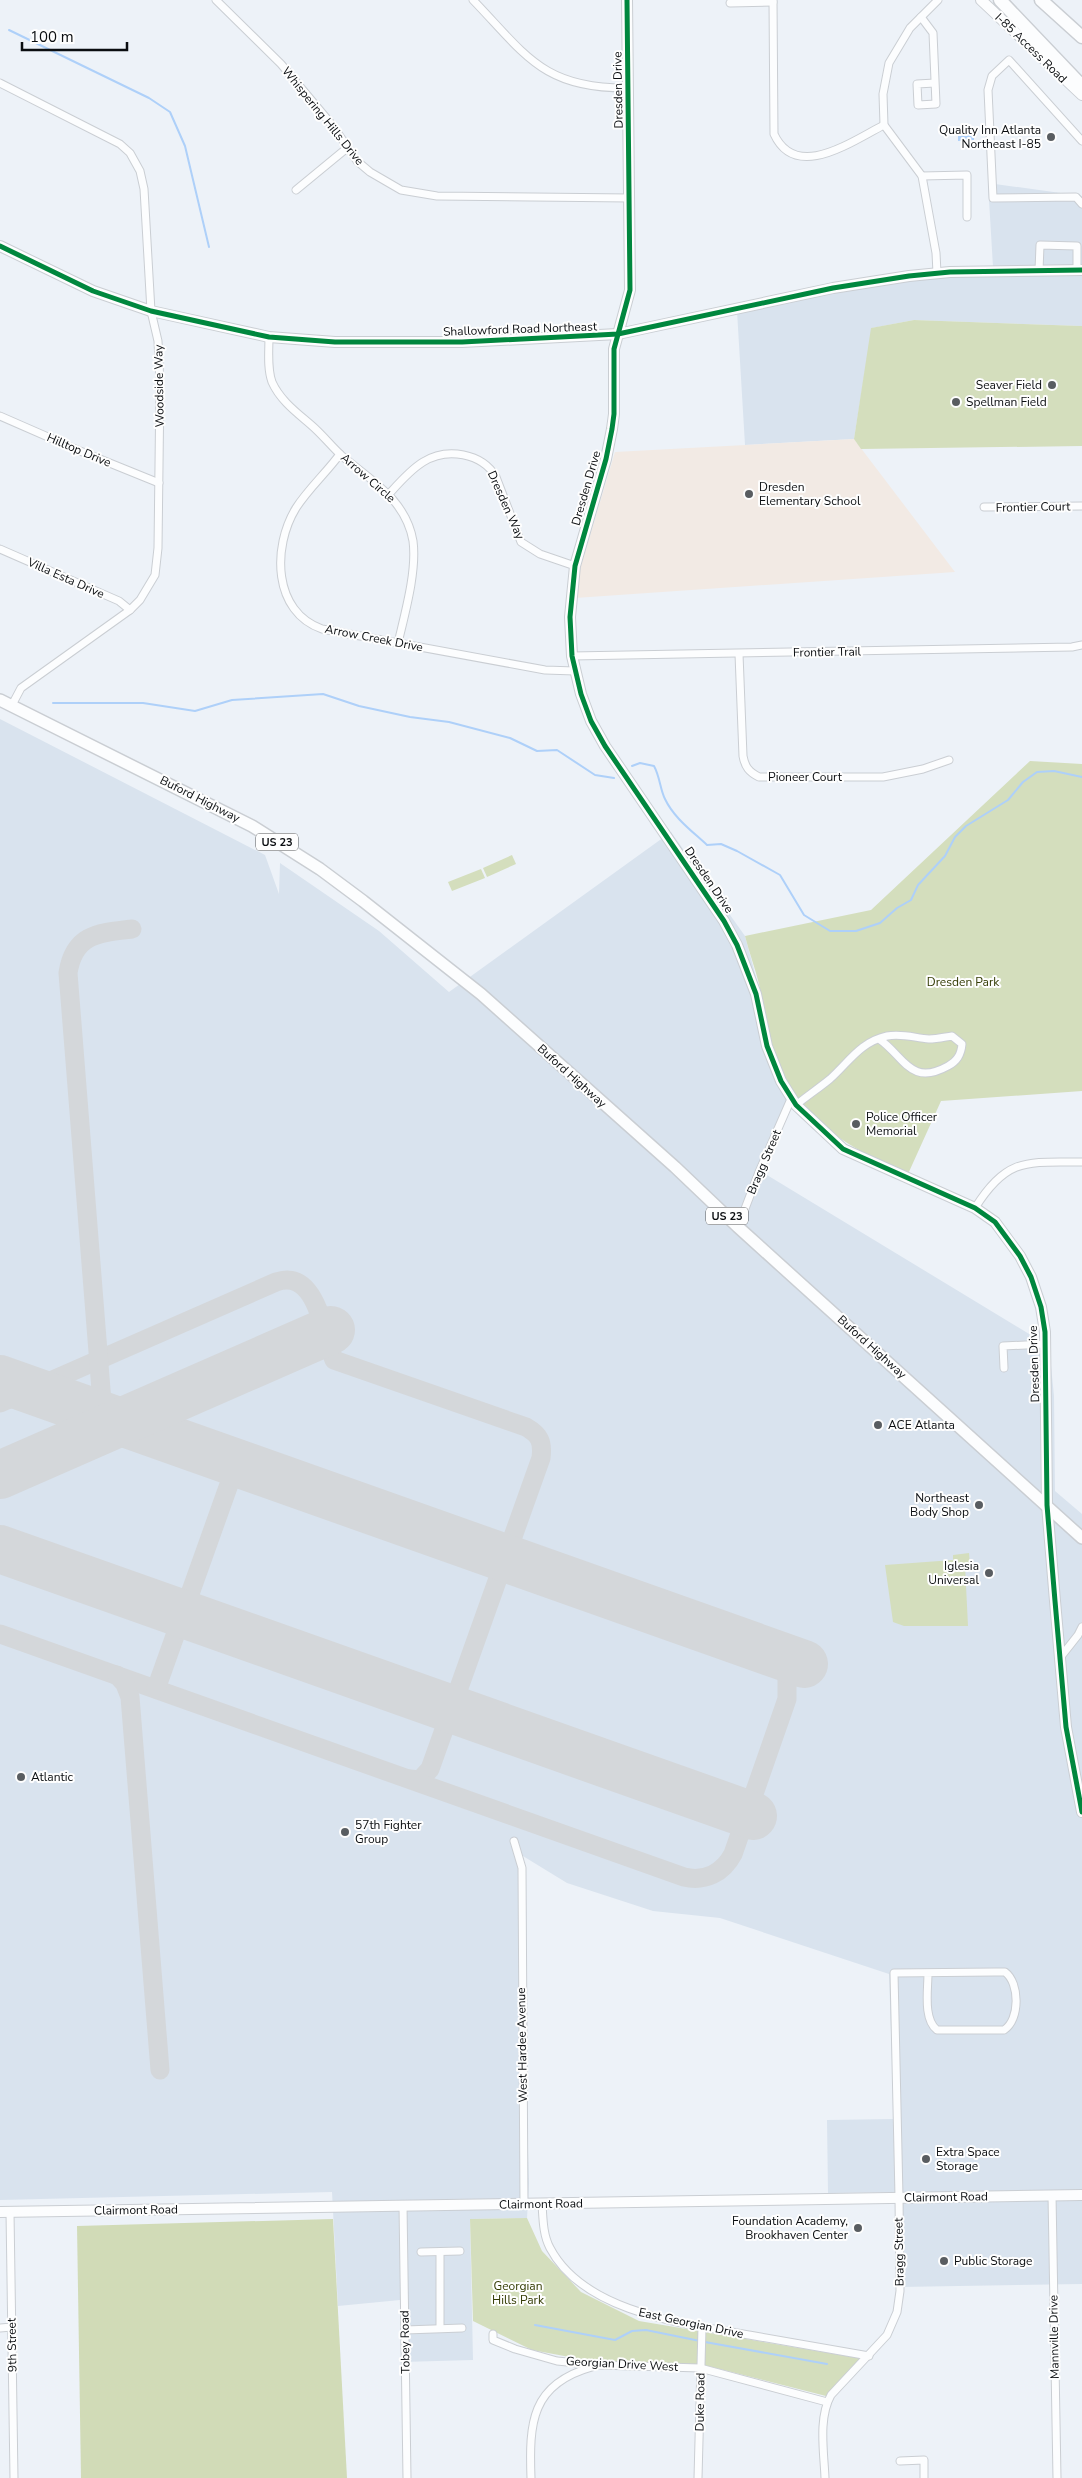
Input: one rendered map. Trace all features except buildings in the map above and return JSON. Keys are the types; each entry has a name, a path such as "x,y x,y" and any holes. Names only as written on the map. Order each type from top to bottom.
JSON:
{"highway":[{"path":"1000,0 1082,86"},
{"path":"1040,0 1082,37"}],"main road":[{"name":"Buford Highway","path":"0,700 252,826 320,869 481,994 675,1167 738,1227 1047,1504 1082,1538"}],"street":[{"name":"Whispering Hills Drive","path":"216,0 281,64 333,126 357,161 377,177 401,190 418,194 630,198"},
{"path":"473,0 524,55 544,70 576,83 628,88"},
{"name":"Dresden Drive","path":"627,0 630,290 614,349 614,414 612,429 606,459 575,566 570,602 572,656 575,671 591,721 605,746 724,921 737,946 756,994 767,1046 794,1102 843,1149 975,1208 995,1222 1020,1256 1037,1292 1045,1344 1047,1504 1060,1659 1066,1727 1082,1812"},
{"path":"937,273 936,253 922,176 884,125 883,94 889,63 910,28 938,0"},
{"name":"I-85 Access Road","path":"981,0 1082,95"},
{"path":"730,3 773,1 774,134 779,145 791,154 803,157 822,155 884,125"},
{"path":"921,17 933,33 935,83"},
{"path":"1082,141 1009,60 992,76 988,90 993,198 1076,197 1082,204"},
{"name":"Woodside Way","path":"0,83 107,136 130,153 140,171 144,189 152,311 158,350 159,483 158,548 155,575 140,600 130,610 21,688 12,705"},
{"path":"296,190 347,148"},
{"path":"922,176 967,175 967,217"},
{"path":"1039,271 1040,245 1080,243 1079,270"},
{"name":"Shallowford Road Northeast","path":"0,246 93,291 152,311 269,337 335,342 462,342 618,334 833,288 937,273 1079,270"},
{"name":"Arrow Circle","path":"269,337 269,369 276,389 293,410 340,454 389,494 405,515 413,542 413,559 398,642"},
{"name":"Hilltop Drive","path":"0,416 80,452 159,483"},
{"name":"Arrow Creek Drive","path":"340,454 296,508 288,527 281,557 283,588 300,618 310,625 322,629 545,670 575,671"},
{"name":"Dresden Way","path":"389,494 425,460 437,456 474,456 491,467 521,542 540,554 575,566"},
{"name":"Frontier Court","path":"984,508 1082,506"},
{"name":"Villa Esta Drive","path":"0,549 119,601 130,610"},
{"name":"Frontier Trail","path":"572,656 1072,648 1082,645"},
{"name":"Pioneer Court","path":"739,654 743,756 745,765 751,773 759,777 883,776 923,769 949,760"},
{"path":"794,1102 831,1078 861,1047 879,1039 903,1035 931,1039 952,1036 962,1044 962,1050 959,1057 950,1065 926,1073 915,1071 903,1064 879,1039"},
{"name":"Bragg Street","path":"738,1227 759,1172 794,1102"},
{"path":"975,1208 988,1187 1008,1169 1035,1162 1082,1162"},
{"path":"1004,1368 1003,1346 1045,1344"},
{"path":"1060,1659 1082,1627"},
{"name":"West Hardee Avenue","path":"514,1841 521,1858 522,1886 524,2204"},
{"name":"Bragg Street","path":"827,2402 831,2395 887,2335 897,2312 900,2291 894,1973 1005,1972 1014,1984 1015,2017 1010,2026 1004,2030 937,2030 931,2025 929,2016 928,1973"},
{"name":"Mannville Drive","path":"1052,2195 1057,2478"},
{"name":"Clairmont Road","path":"5,2212 1082,2195"},
{"name":"East Georgian Drive","path":"542,2204 544,2229 549,2247 569,2272 585,2285 633,2311 702,2327 869,2356"},
{"name":"Tobey Road","path":"403,2205 407,2478"},
{"name":"9th Street","path":"5,2212 12,2327 14,2478"},
{"path":"421,2252 460,2251"},
{"path":"440,2252 440,2328"},
{"path":"0,2328 12,2327"},
{"name":"Duke Road","path":"698,2478 702,2327"},
{"path":"405,2330 462,2328"},
{"name":"Georgian Drive West","path":"493,2334 494,2340 524,2352 557,2361 598,2365 700,2368 827,2402"},
{"path":"531,2478 530,2438 532,2422 538,2406 560,2381 578,2371 598,2365"},
{"path":"825,2478 824,2427 827,2402"},
{"path":"900,2461 924,2460 924,2478"}],"shaded area":[{"path":"988,183 1082,196 1082,326 914,320 872,328 854,439 745,445 737,311 839,285 993,267"},
{"name":"Dresden Elementary School","path":"854,439 955,572 575,598 581,566 615,452"},
{"path":"0,719 265,855 279,894 280,863 379,931 449,992 671,832 745,936 780,1067 793,1094 757,1169 1049,1346 1054,1396 1055,1491 1082,1514 1082,2284 900,2287 899,2192 828,2193 827,2120 894,2119 889,1974 720,1918 653,1911 567,1883 518,1853 529,2183 527,2218 470,2219 473,2360 402,2362 400,2300 338,2306 332,2192 0,2200"}],"green space":[{"path":"914,320 1082,326 1082,446 861,449 854,439 871,328"},
{"name":"Dresden Park","path":"1030,761 1082,764 1082,1091 941,1101 908,1174 843,1140 808,1111 794,1092 782,1071 772,1047 759,984 745,936 871,910"},
{"path":"512,855 516,864 487,877 483,868"},
{"path":"481,869 485,878 452,891 448,882"},
{"path":"969,1553 970,1564 965,1565 968,1626 904,1626 893,1622 885,1565 953,1560 953,1555"},
{"name":"Georgian Hills Park","path":"527,2218 542,2251 581,2292 639,2321 864,2359 826,2396 704,2365 591,2361 532,2350 473,2321 470,2219"},
{"path":"333,2219 347,2478 81,2478 77,2226"}],"water":[{"path":"974,133 974,140 958,141 958,134"}],"waterway":[{"path":"9,30 149,98 170,112 185,146 209,247"},
{"path":"53,703 143,703 195,711 232,700 323,694 359,706 410,717 449,722 510,738 537,751 557,750 595,775 614,778"},
{"path":"632,766 640,763 654,766 663,795 669,806 689,829 707,845 721,844 780,875 804,915 830,931 856,931 880,923 897,908 911,900 918,885 945,856 955,837 966,826 1008,800 1023,782 1037,772 1054,771 1082,777"},
{"path":"535,2325 615,2340 632,2331 646,2330 700,2341"},
{"path":"705,2342 827,2364"}],"taxiway":[{"path":"103,1415 68,973 71,960 82,943 98,934 132,929"},
{"path":"0,1403 276,1282 290,1280 301,1284 309,1293 322,1320 334,1360 526,1427 535,1433 541,1443 541,1458 430,1769 420,1780 410,1779"},
{"path":"156,1689 237,1462"},
{"path":"0,1634 684,1877 692,1878 713,1875 729,1861 733,1854 787,1699 787,1674"},
{"path":"117,1675 125,1684 130,1697 160,2070"}],"runway":[{"path":"0,1475 331,1330"},
{"path":"0,1379 804,1664"},
{"path":"0,1549 753,1816"}],"cycle path":[{"path":"627,0 630,290 614,349 614,414 612,429 606,459 575,566 570,617 572,656 581,694 591,721 605,746 724,921 737,945 756,994 767,1046 781,1081 796,1105 843,1149 975,1208 995,1222 1020,1256 1031,1277 1041,1307 1045,1332 1047,1505 1066,1727 1082,1812"},
{"path":"0,246 93,291 151,311 269,337 335,342 462,342 618,334 833,288 909,276 950,272 1082,270"}],"place":[{"name":"Quality Inn Atlanta Northeast I-85","path":"1051,137"},
{"name":"Seaver Field","path":"1052,385"},
{"name":"Spellman Field","path":"956,402"},
{"name":"Dresden Elementary School","path":"749,494"},
{"name":"Police Officer Memorial","path":"856,1124"},
{"name":"ACE Atlanta","path":"878,1425"},
{"name":"Northeast Body Shop","path":"979,1505"},
{"name":"Iglesia Universal","path":"989,1573"},
{"name":"Atlantic","path":"21,1777"},
{"name":"57th Fighter Group","path":"345,1832"},
{"name":"Extra Space Storage","path":"926,2159"},
{"name":"Foundation Academy, Brookhaven Center","path":"858,2228"},
{"name":"Public Storage","path":"944,2261"}]}
